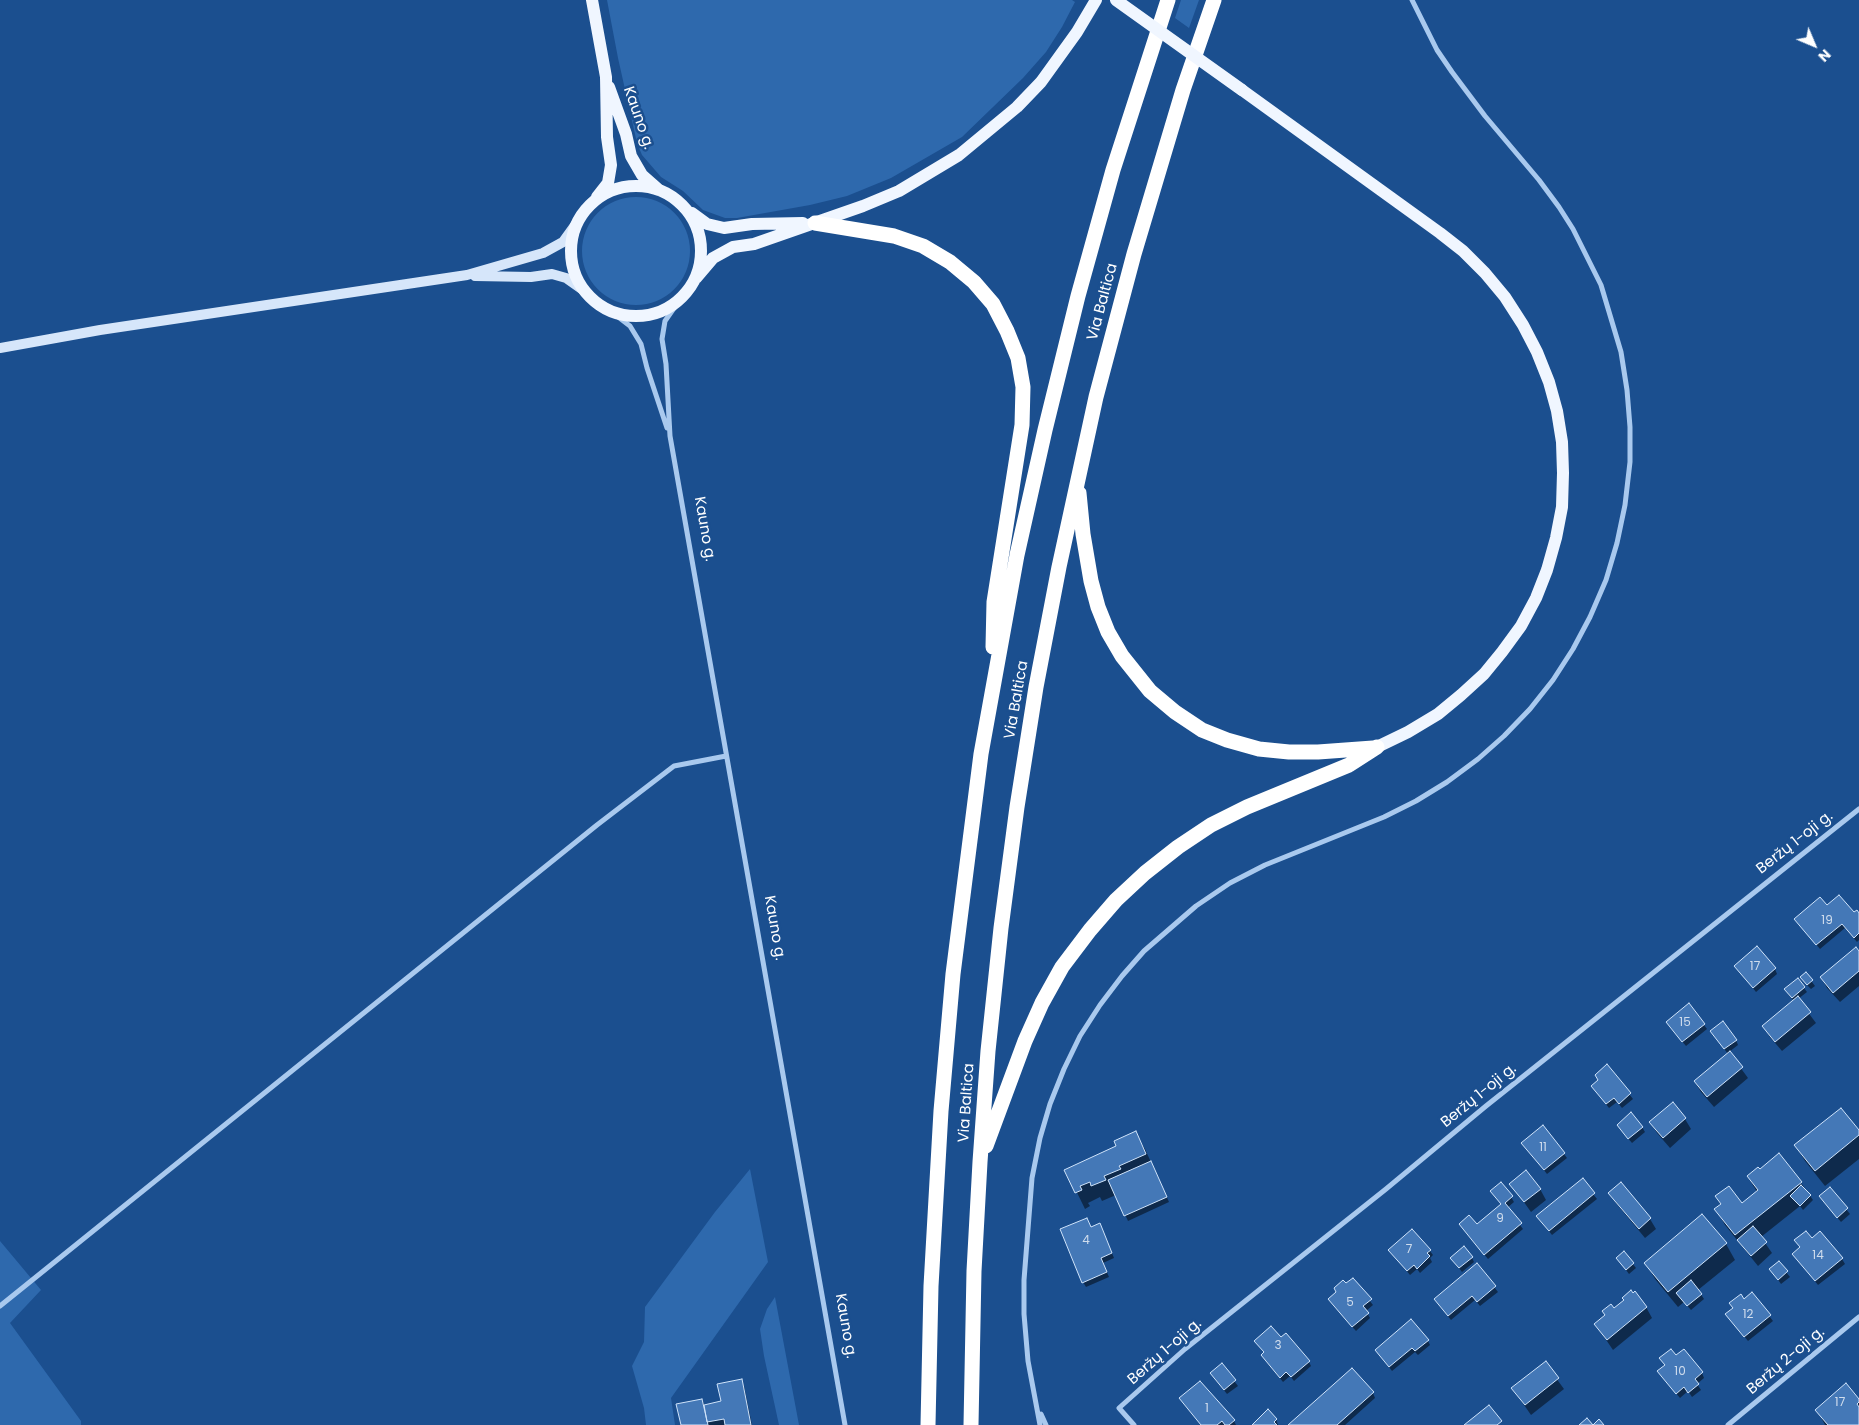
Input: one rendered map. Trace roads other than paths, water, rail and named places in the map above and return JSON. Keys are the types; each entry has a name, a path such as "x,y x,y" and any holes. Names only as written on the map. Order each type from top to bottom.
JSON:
{"highway":[{"name":"Via Baltica","path":"928,1425 931,1286 940,1111 953,974 981,754 990,700 1045,430 1078,296 1113,170 1168,0"},
{"name":"Via Baltica","path":"971,1425 973,1311 980,1162 988,1051 1017,807 1038,677 1096,397 1134,254 1183,90 1214,0"},
{"path":"815,223 894,236 923,246 950,262 974,282 993,304 1008,331 1018,358 1023,387 1022,425 994,602 990,700"},
{"path":"1078,477 1083,534 1091,581 1098,607 1108,632 1122,656 1150,692 1202,730 1227,740 1259,749 1318,752 1377,747"},
{"path":"980,1162 1025,1041 1042,1003 1062,967 1116,900 1145,872 1211,825 1247,807 1349,765 1377,747"}],"main road":[{"name":"Kauno g.","path":"592,0 606,77 626,134 631,156 642,175 660,190"},
{"path":"467,275 532,276 552,274 566,278 583,290 596,304 613,313 630,317 648,316 664,310 679,301 713,258 734,247 754,244 863,206 899,191 959,155 991,131 1041,82 1078,32 1096,0"},
{"path":"1116,0 1440,232 1462,251 1485,273 1505,297 1527,332 1549,382 1557,411 1562,442 1562,506 1547,570 1536,598 1521,626 1502,652 1484,674 1462,695 1438,714 1408,732 1377,747"},
{"name":"Kauno g.","path":"596,200 608,183 611,165 607,137 606,77"},
{"path":"0,348 100,330 467,275 543,252 563,242 584,211 596,200 616,189 638,186 660,190 674,198 706,224 724,228 752,224 815,223"},
{"path":"686,209 696,225 701,242 701,261 696,278"},
{"path":"576,224 571,241 571,258 575,275 583,290"}],"street":[{"path":"1040,1425 1028,1361 1024,1314 1024,1280 1032,1178 1040,1138 1053,1095 1080,1036 1100,1005 1144,951 1196,906 1230,883 1266,865 1384,817 1416,801 1462,771 1504,736 1536,702 1574,649 1596,602 1617,543 1630,462 1628,390 1622,352 1601,285 1573,229 1559,207 1452,72 1437,50 1412,0"},
{"name":"Kauno g.","path":"679,301 665,321 662,339 666,364 670,436 845,1425"},
{"name":"Kauno g.","path":"613,313 630,326 642,344 647,368 670,436"},
{"path":"0,1306 597,825 674,766 726,756"},
{"name":"Beržų 1-oji g.","path":"1134,1425 1119,1408 1185,1349 1759,887 1859,809"},
{"name":"Beržų 2-oji g.","path":"1728,1425 1859,1317"},
{"path":"1039,1412 1046,1425"}]}
